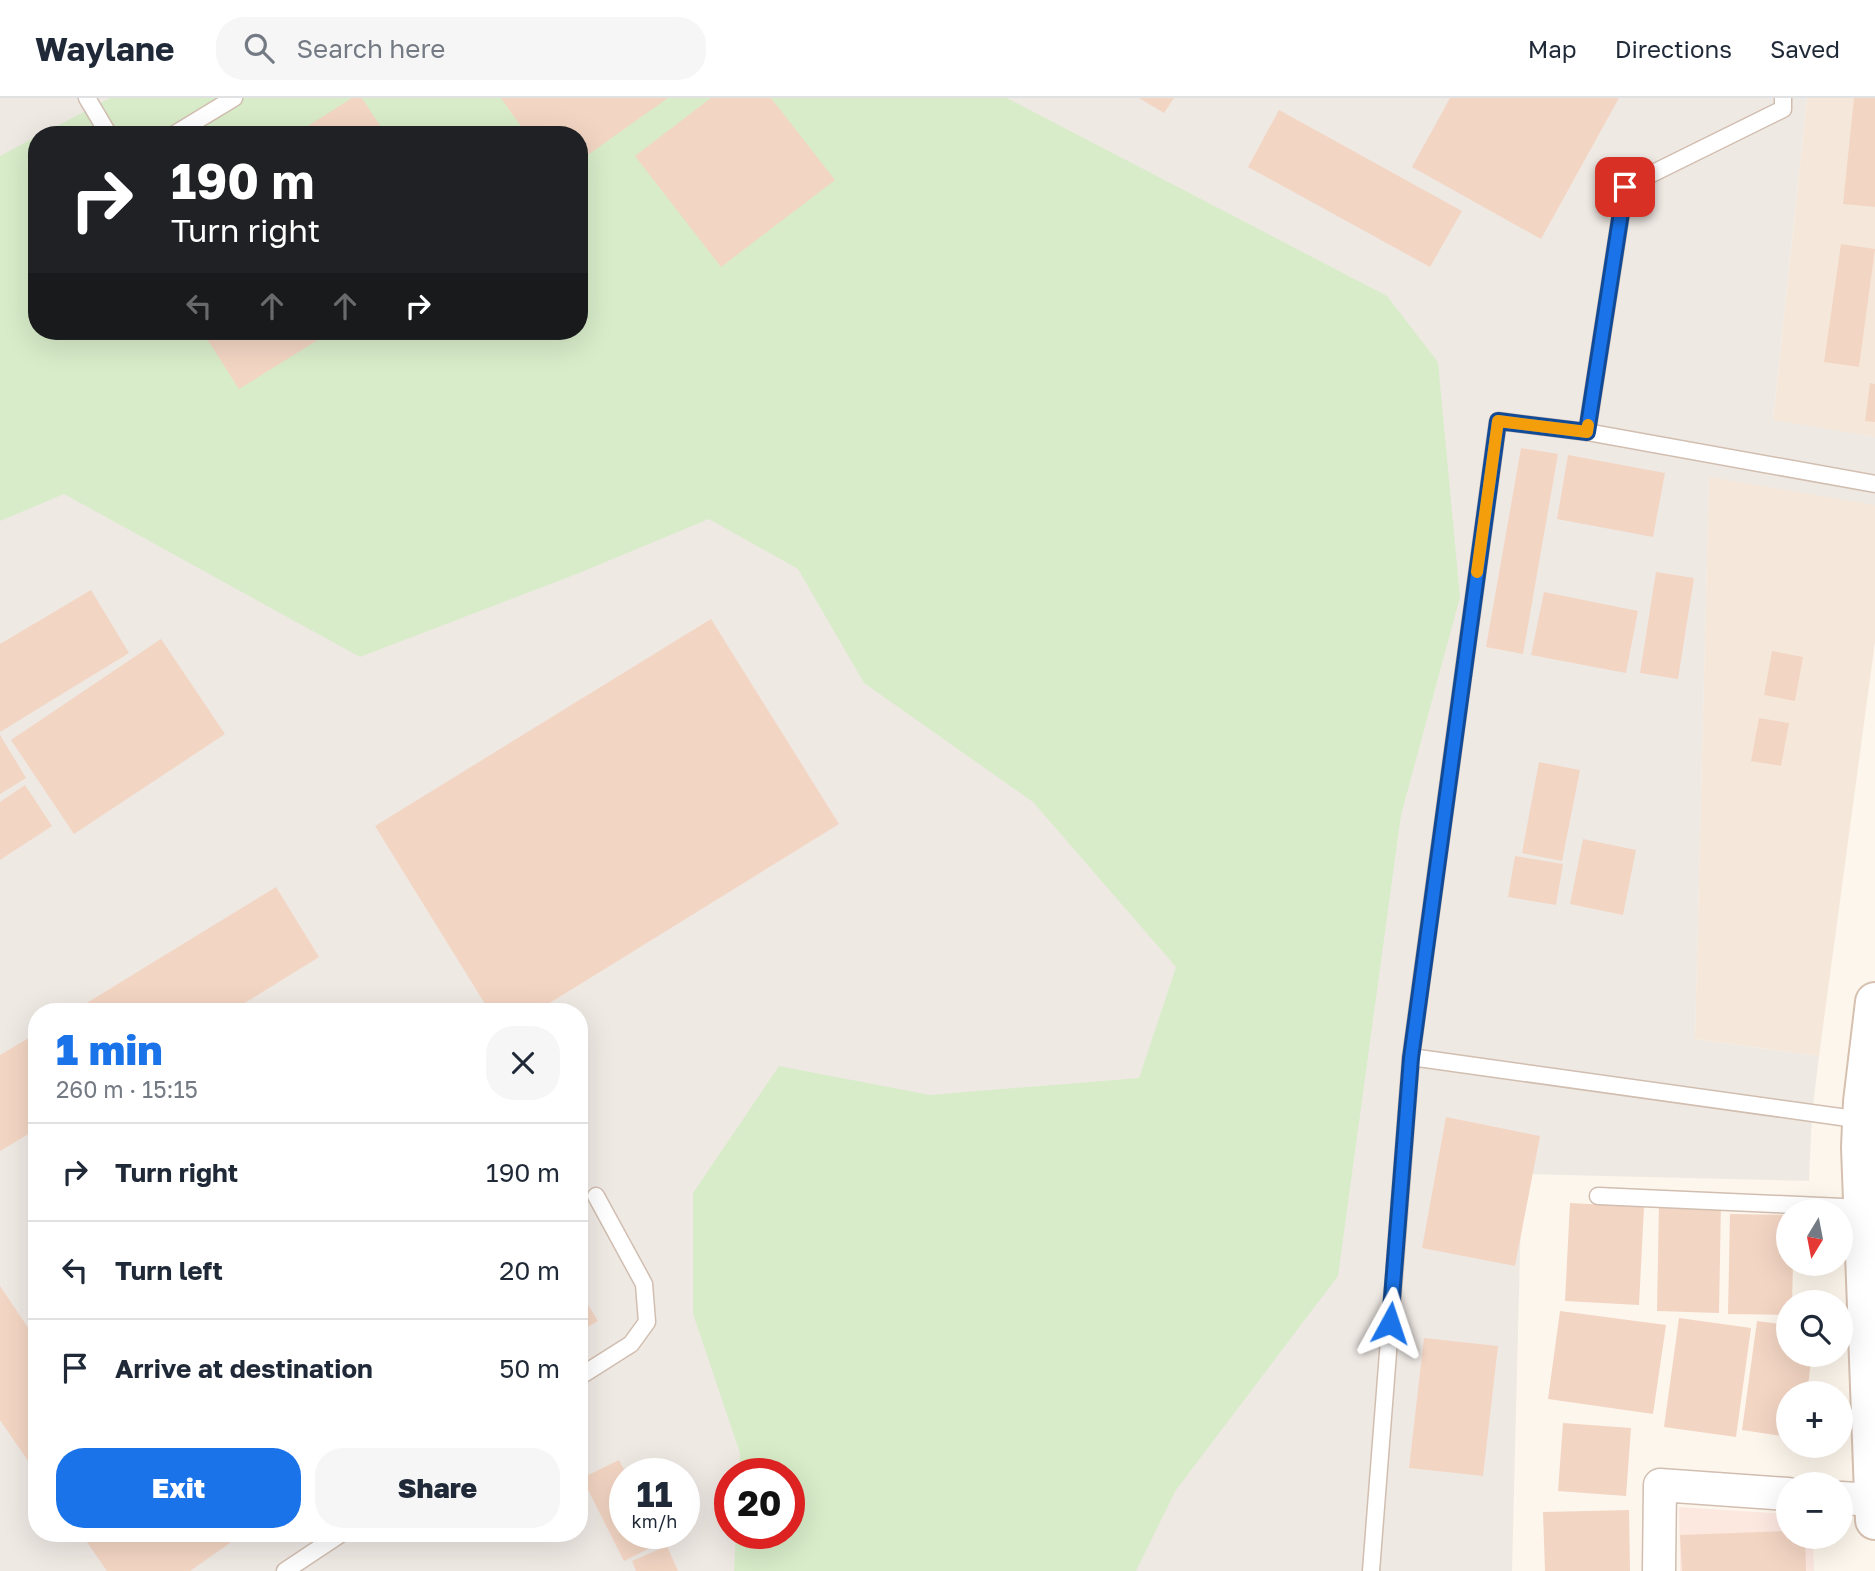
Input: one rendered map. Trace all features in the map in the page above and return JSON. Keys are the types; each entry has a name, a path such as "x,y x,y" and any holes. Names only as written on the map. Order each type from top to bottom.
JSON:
{"main road":[{"path":"1875,1002 1864,1208 1875,1520"}],"street":[{"path":"1659,1571 1660,1485 1776,1493"},
{"path":"1853,1499 1875,1500"}],"lane":[{"path":"86,98 103,126"},
{"path":"188,126 234,98"},
{"path":"1587,432 1625,187 1783,109 1783,98"},
{"path":"1371,1571 1411,1058 1498,421 1587,432 1875,484"},
{"path":"1411,1058 1867,1124"},
{"path":"588,1371 631,1344 647,1322 644,1284 596,1196"},
{"path":"1598,1196 1864,1208"},
{"path":"285,1571 328,1542"}],"shaded area":[{"path":"0,98 1807,98 1773,420 1875,437 1875,505 1709,477 1695,1039 1819,1056 1812,1114 1809,1181 1522,1174 1512,1571 0,1571"},
{"path":"1807,98 1875,98 1875,437 1773,421"},
{"path":"1709,476 1875,505 1875,642 1819,1056 1695,1039"},
{"path":"1679,1507 1776,1513 1776,1549 1813,1549 1814,1571 1680,1571"}],"green space":[{"path":"110,98 1007,98 1387,296 1438,362 1460,597 1401,815 1338,1276 1176,1490 1136,1571 734,1571 735,1549 805,1549 805,1458 740,1458 693,1314 693,1193 779,1066 930,1095 1139,1078 1176,967 1033,802 864,683 798,569 709,519 579,573 360,657 64,494 0,521 0,156 28,141 28,340 588,340 588,126 57,126"}],"building":[{"path":"352,98 362,98 380,126 308,126"},
{"path":"501,98 668,98 588,155 588,126 521,126"},
{"path":"711,98 771,98 835,180 721,267 635,156"},
{"path":"1139,98 1174,98 1164,113"},
{"path":"1450,98 1619,98 1541,239 1412,167"},
{"path":"1854,98 1875,98 1875,207 1843,204"},
{"path":"1279,110 1462,211 1430,267 1248,167"},
{"path":"1841,244 1875,249 1859,367 1824,362"},
{"path":"208,340 318,340 239,389"},
{"path":"1870,383 1875,384 1875,422 1865,421"},
{"path":"1521,448 1558,454 1523,654 1486,647"},
{"path":"1568,455 1665,473 1653,537 1557,519"},
{"path":"1656,572 1694,578 1678,679 1640,673"},
{"path":"91,590 129,653 0,732 0,644"},
{"path":"1544,592 1638,611 1626,673 1531,655"},
{"path":"711,619 839,824 550,1003 484,1003 375,826"},
{"path":"161,639 225,734 74,834 11,740"},
{"path":"1772,651 1803,657 1795,701 1764,695"},
{"path":"1759,718 1789,723 1781,766 1751,761"},
{"path":"0,735 26,778 0,794"},
{"path":"1539,762 1580,770 1562,861 1522,853"},
{"path":"25,785 52,826 0,860 0,802"},
{"path":"1583,839 1636,850 1623,915 1570,904"},
{"path":"1515,856 1563,864 1556,905 1508,897"},
{"path":"276,887 319,957 245,1003 87,1003"},
{"path":"28,1038 28,1134 0,1151 0,1055"},
{"path":"1446,1117 1540,1136 1515,1266 1422,1248"},
{"path":"1659,1201 1721,1202 1719,1313 1657,1311"},
{"path":"1570,1203 1644,1207 1639,1305 1565,1301"},
{"path":"1730,1214 1776,1215 1776,1276 1793,1276 1792,1290 1776,1290 1776,1315 1728,1314"},
{"path":"0,1286 28,1328 28,1461 0,1420"},
{"path":"588,1305 598,1321 588,1327"},
{"path":"1560,1311 1666,1325 1653,1414 1548,1399"},
{"path":"1679,1318 1751,1328 1736,1437 1664,1427"},
{"path":"1757,1321 1776,1323 1776,1367 1810,1367 1809,1381 1776,1381 1776,1435 1742,1430"},
{"path":"1424,1338 1498,1346 1483,1476 1409,1468"},
{"path":"1563,1423 1631,1428 1626,1496 1558,1491"},
{"path":"609,1465 609,1531 588,1490 588,1475"},
{"path":"1629,1510 1630,1571 1545,1571 1543,1512"},
{"path":"1776,1531 1776,1549 1805,1549 1806,1571 1682,1571 1680,1535"},
{"path":"87,1542 231,1542 190,1571 107,1571"},
{"path":"618,1549 648,1549 624,1561"},
{"path":"660,1549 668,1549 678,1571 636,1571 632,1561"}],"slow traffic":[{"path":"1477,572 1498,421 1587,432 1588,425"}],"route":[{"path":"1390,1323 1411,1058 1498,421 1587,432 1625,187"}]}
